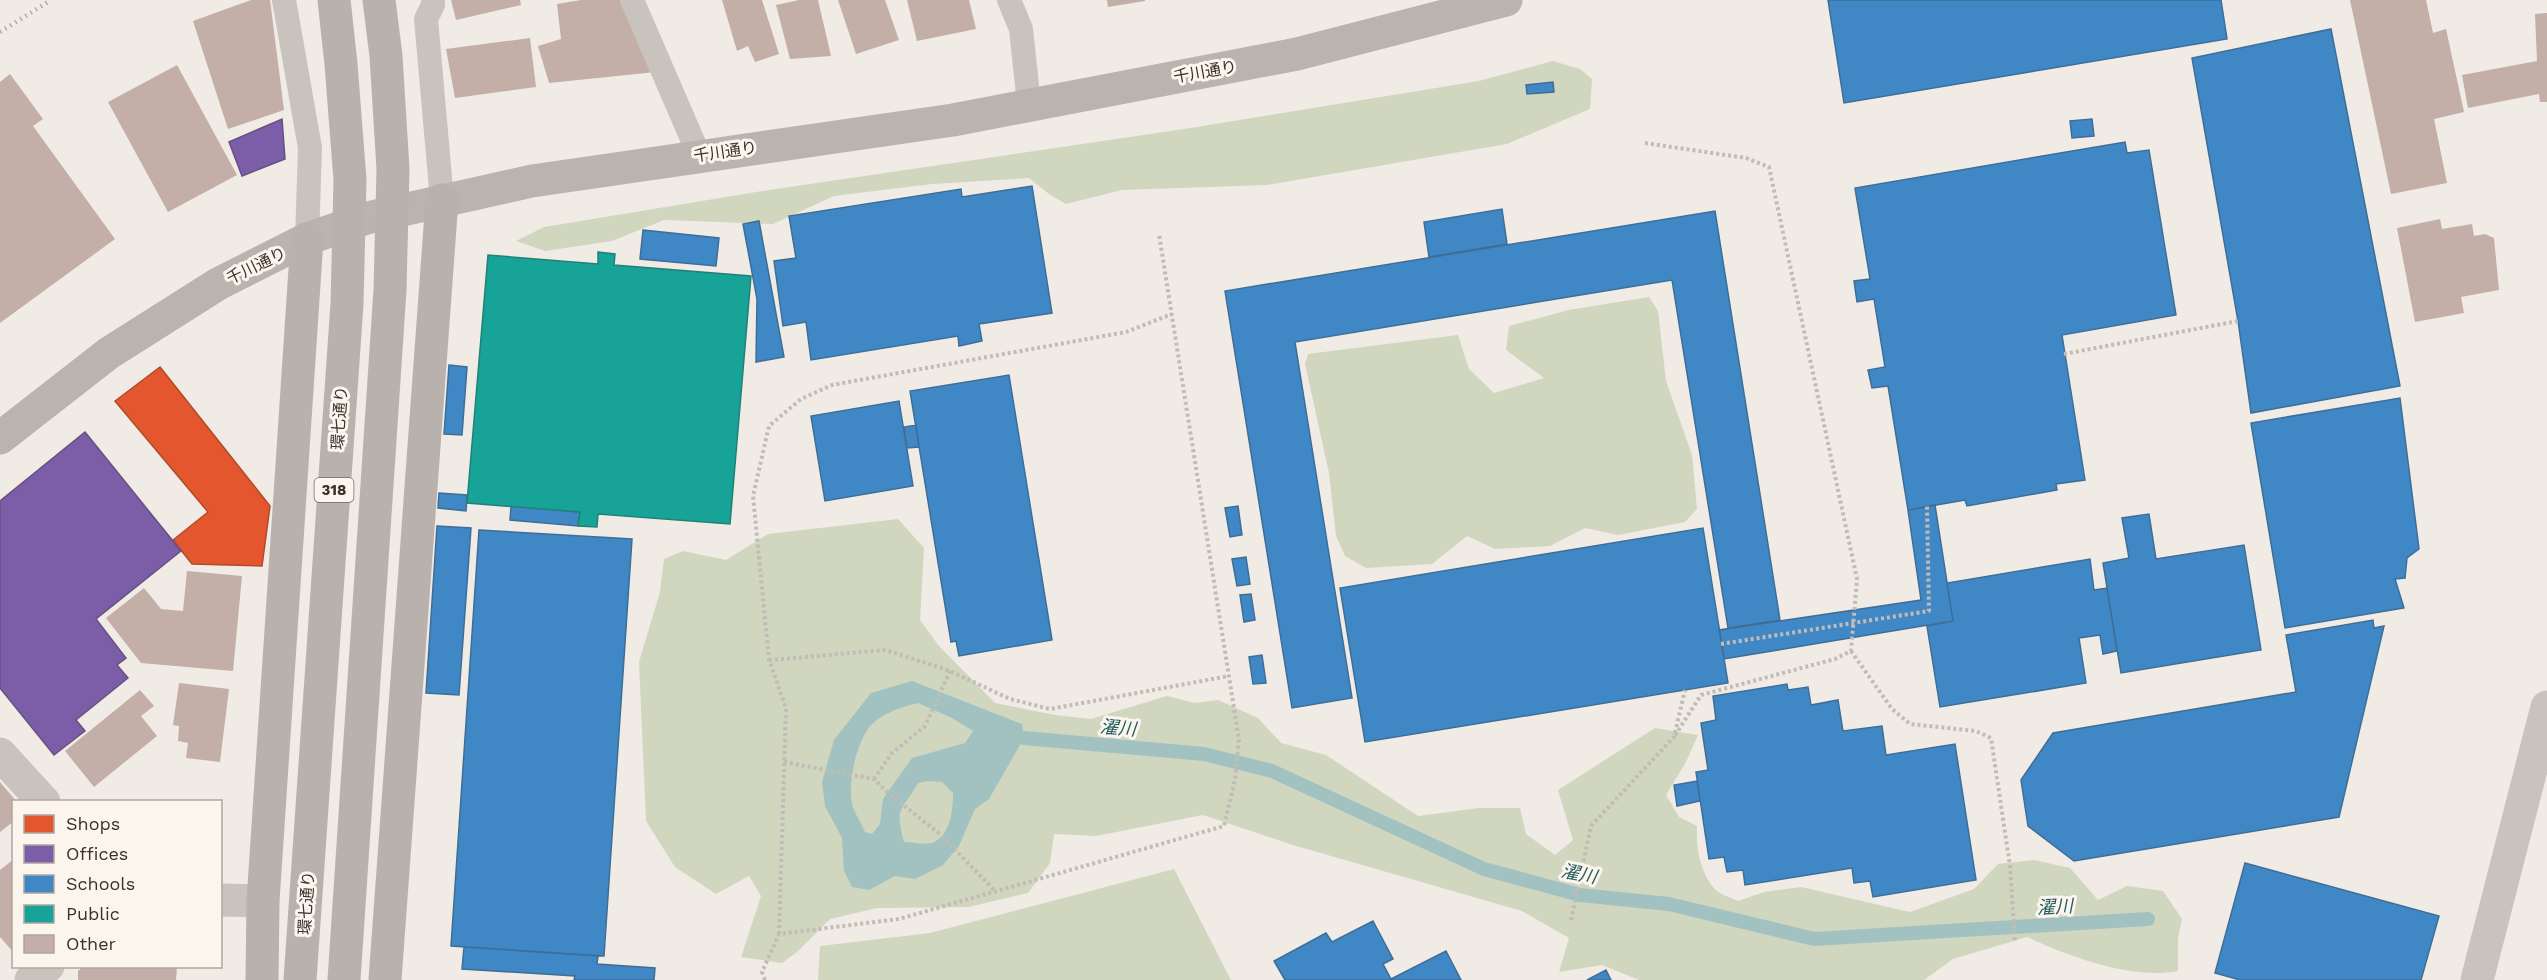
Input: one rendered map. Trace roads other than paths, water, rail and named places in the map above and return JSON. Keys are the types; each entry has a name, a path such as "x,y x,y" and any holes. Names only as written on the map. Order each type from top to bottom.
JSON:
{"main road":[{"name":"環七通り","path":"300,980 346,304 350,180 342,64 334,0"},
{"name":"318","path":"344,980 390,290 393,169 386,56 379,0"},
{"name":"千川通り","path":"0,438 109,353 218,284 307,239 367,218 532,181 953,120 1297,54 1506,0"},
{"path":"385,980 442,200"},
{"path":"262,980 263,901 307,239"}],"street":[{"path":"2477,980 2547,707"},
{"path":"0,754 43,800"},
{"path":"222,900 263,901"},
{"path":"31,980 46,968"}],"lane":[{"path":"284,0 310,148 307,239"},
{"path":"433,0 426,19 442,200"},
{"path":"632,0 699,155"},
{"path":"1009,0 1021,29 1029,104"}],"water":[{"path":"912,681 1022,724 1024,738 989,799 975,809 959,846 943,865 915,879 895,876 869,890 852,887 844,871 842,838 825,806 822,782 834,740 871,693","holes":["918,703 952,718 973,731 965,743 912,758 883,799 880,824 872,834 865,832 851,798 854,763 862,740 872,724 882,716","942,782 953,793 950,821 943,834 932,843 904,842 900,821 901,810 918,783"]}],"waterway":[{"name":"濯川","path":"1024,738 1204,754 1272,771 1484,869 1580,895 1669,904 1814,939 2148,919"}],"railway":[{"path":"0,32 51,0"}]}
